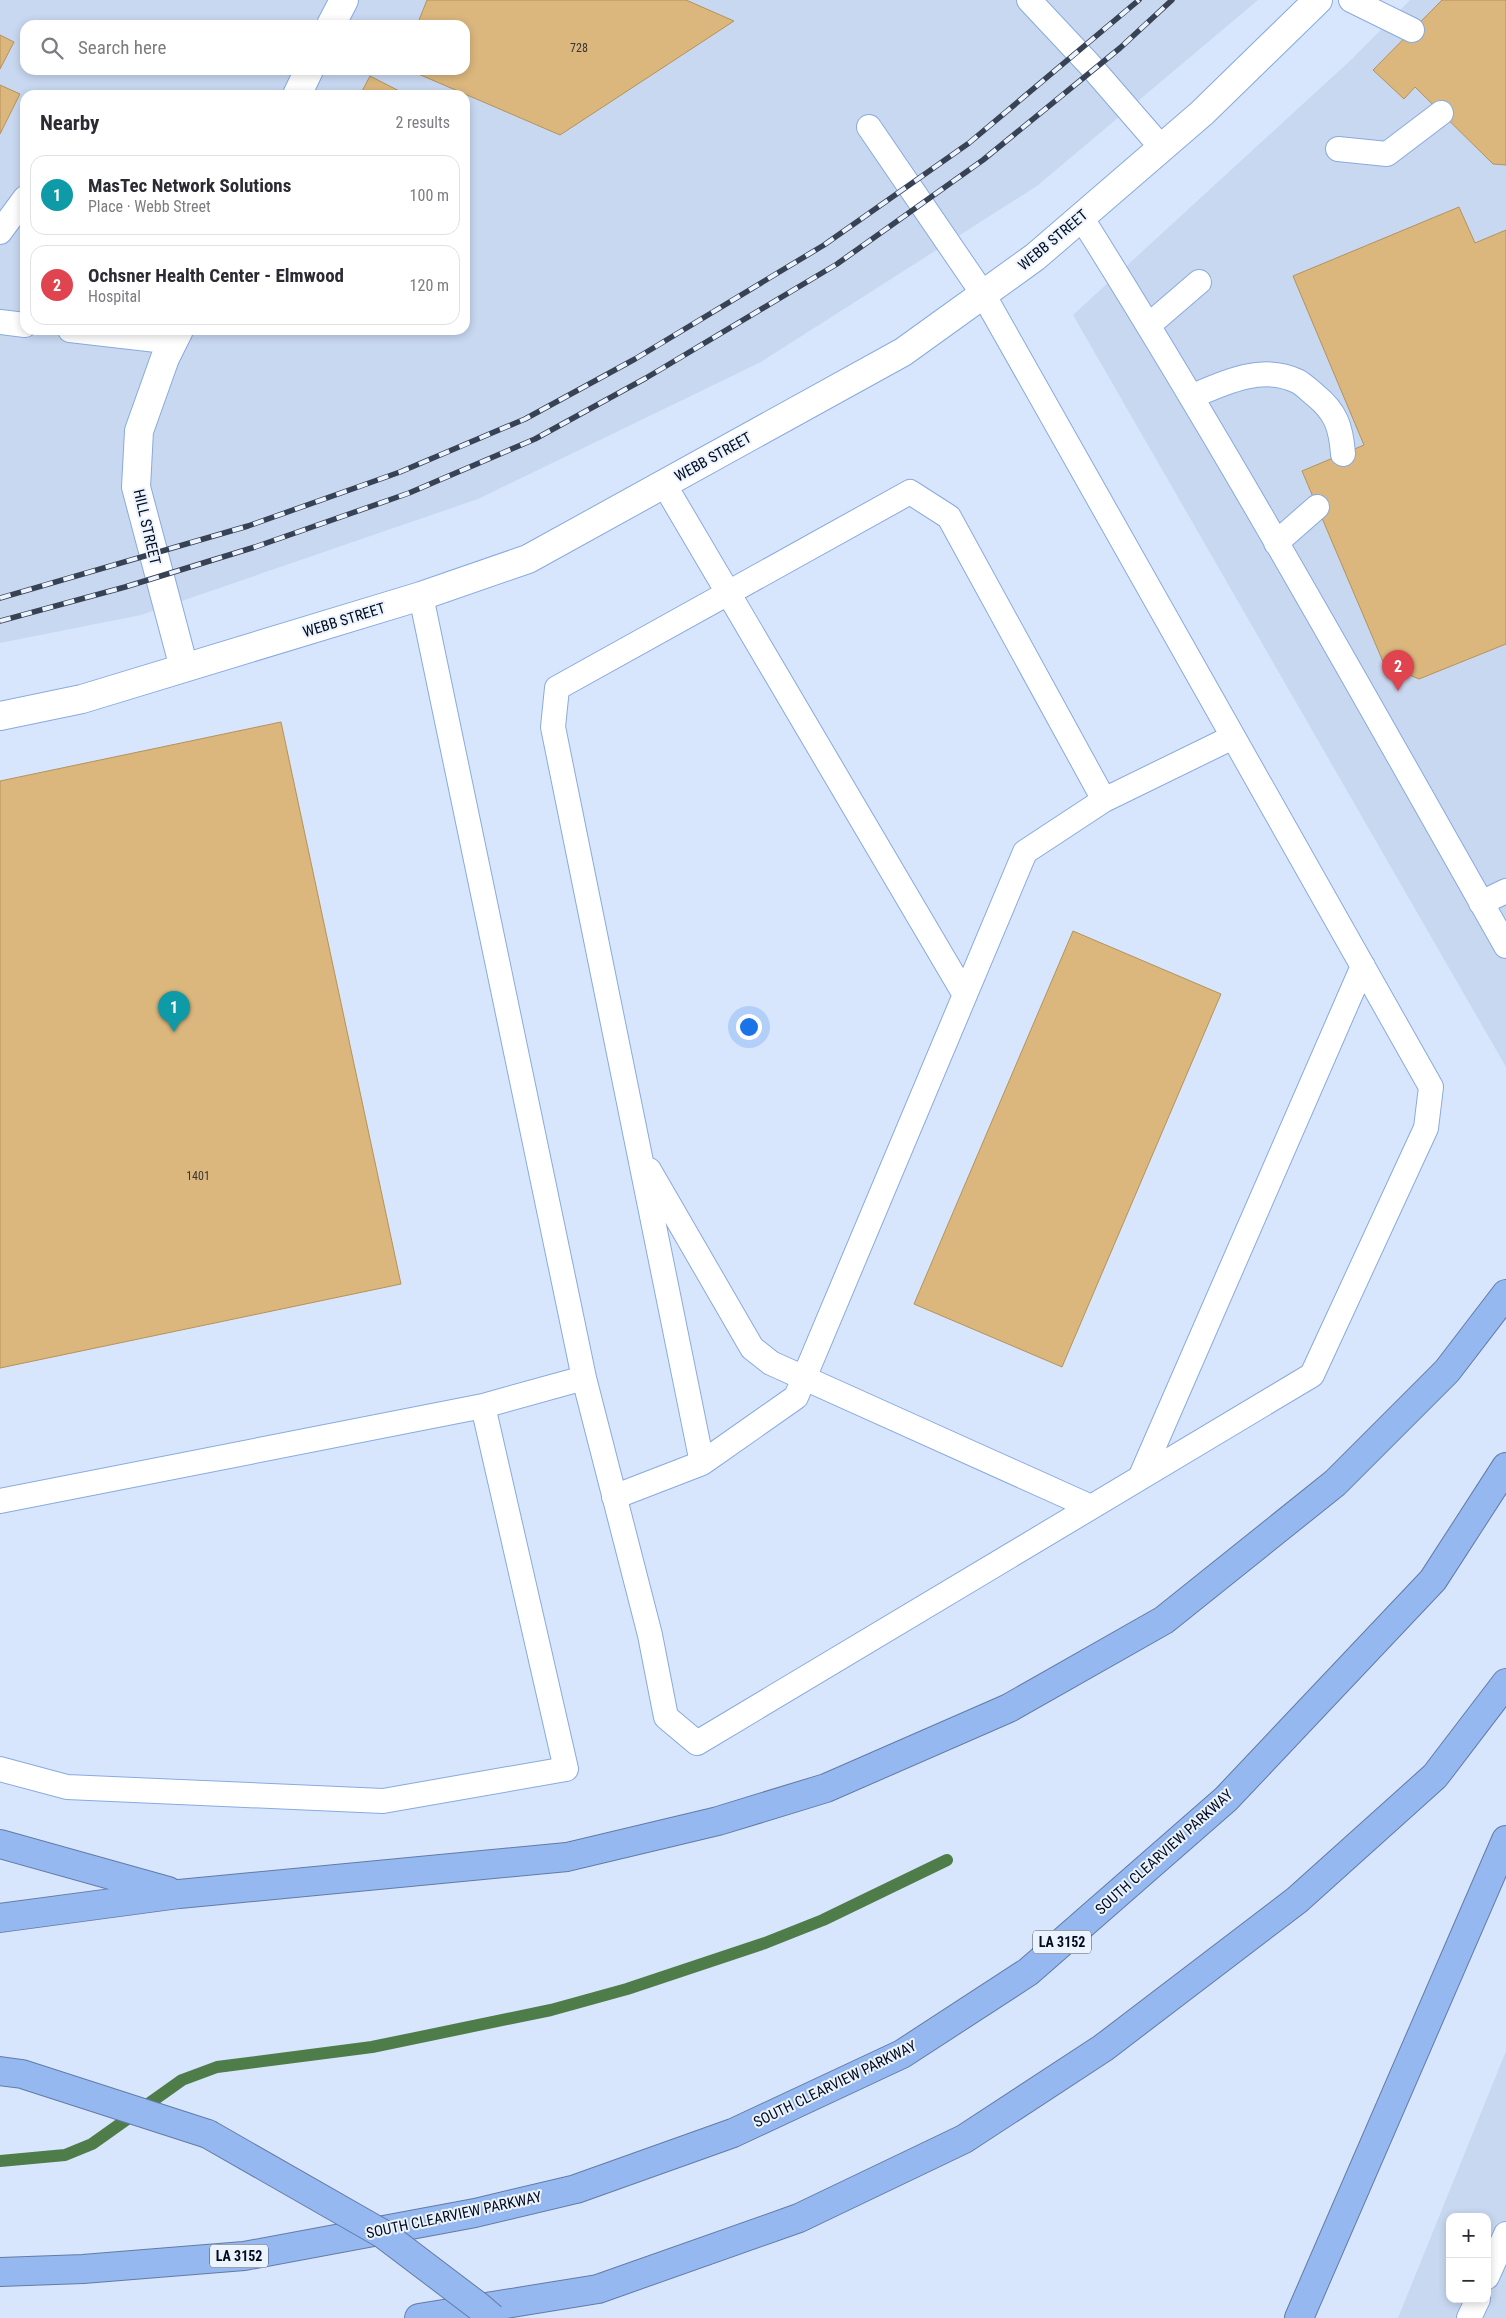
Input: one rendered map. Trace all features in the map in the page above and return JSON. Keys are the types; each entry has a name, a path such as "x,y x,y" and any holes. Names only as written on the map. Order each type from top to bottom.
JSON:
{"highway":[{"path":"0,1918 179,1894 567,1857 718,1821 826,1788 1009,1708 1164,1620 1336,1483 1447,1371 1506,1294"},
{"name":"SOUTH CLEARVIEW PARKWAY","path":"0,2272 83,2269 244,2256 474,2213 567,2191 733,2133 902,2054 1028,1972 1226,1799 1433,1580 1506,1467"},
{"path":"419,2318 598,2289 800,2218 964,2139 1103,2048 1297,1900 1435,1776 1506,1683"},
{"path":"1299,2318 1506,1840"},
{"path":"0,1844 179,1894"},
{"path":"0,2071 22,2074 208,2134 383,2234 492,2318"}],"street":[{"path":"334,20 344,0"},
{"name":"WEBB STREET","path":"0,716 82,699 422,596 528,558 903,352 1035,257 1202,112 1318,0"},
{"path":"299,90 307,75"},
{"name":"HILL STREET","path":"176,336 165,358 139,431 136,487 184,668"}],"lane":[{"path":"1029,0 1089,64 1162,147"},
{"path":"1351,0 1412,30"},
{"path":"1338,149 1387,154 1441,113"},
{"path":"422,596 584,1378 650,1635 666,1716 697,1742 1312,1375 1426,1128 1431,1087 983,294 869,127"},
{"path":"0,232 20,205"},
{"path":"1081,217 1149,325 1191,397 1506,946"},
{"path":"1149,325 1199,282"},
{"path":"0,322 20,324"},
{"path":"158,335 176,336"},
{"path":"1191,397 1232,379 1273,373 1297,381 1320,398 1333,414 1342,431 1343,454"},
{"path":"664,484 965,995"},
{"path":"702,1463 553,727 556,688 910,492 949,517 1104,800"},
{"path":"1276,543 1317,506"},
{"path":"614,1497 702,1463 796,1397 1025,852 1104,800 1233,737"},
{"path":"1481,903 1506,892"},
{"path":"1140,1478 1363,966"},
{"path":"639,1154 752,1348 771,1363 1091,1507"},
{"path":"0,1501 483,1406 584,1378"},
{"path":"0,1769 67,1787 383,1801 566,1769 483,1406"},
{"path":"1491,2268 1506,2234"},
{"path":"1469,2318 1476,2303"}],"shaded area":[{"path":"0,0 1258,0 1037,186 761,362 478,499 141,615 0,643"},
{"path":"1410,0 1506,0 1506,1067 1073,315 1353,58"},
{"path":"1506,2051 1506,2318 1398,2318"}],"building":[{"path":"427,0 686,0 734,21 560,135 470,96 470,90 455,90 421,75 470,75 470,20 419,20"},
{"path":"1442,0 1506,0 1506,165 1493,164 1415,87 1404,99 1373,70"},
{"path":"0,35 14,42 0,69"},
{"path":"370,76 397,90 363,90"},
{"path":"0,85 20,94 0,134"},
{"path":"1459,207 1475,243 1506,230 1506,644 1419,679 1384,664 1302,471 1364,445 1293,276"},
{"path":"281,722 401,1284 0,1368 0,781"},
{"path":"1073,931 1221,994 1062,1367 914,1304"}],"waterway":[{"path":"0,2161 65,2155 92,2144 182,2080 217,2067 372,2047 551,2010 627,1989 765,1943 823,1920 947,1860"}],"railway":[{"path":"0,598 248,526 400,472 525,419 635,359 824,245 969,143 1139,0"},
{"path":"0,621 125,587 255,547 409,493 535,439 646,378 837,264 983,160 1120,48 1172,0"}],"place":[{"name":"Ochsner Health Center - Elmwood","path":"1398,691"},
{"name":"MasTec Network Solutions","path":"174,1032"}]}
